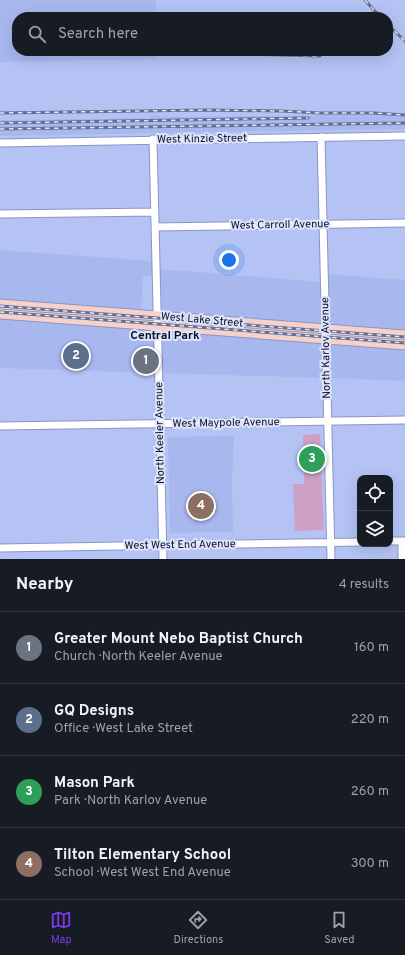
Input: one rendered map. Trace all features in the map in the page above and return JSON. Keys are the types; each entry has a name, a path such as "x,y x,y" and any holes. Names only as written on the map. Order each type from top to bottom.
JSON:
{"main road":[{"name":"West Lake Street","path":"0,304 158,321"},
{"name":"West Lake Street","path":"0,309 405,340"},
{"name":"West Lake Street","path":"0,314 158,321"},
{"name":"West Lake Street","path":"326,334 405,335"},
{"name":"West Lake Street","path":"326,334 405,345"}],"street":[{"name":"West Kinzie Street","path":"0,142 405,136"},
{"name":"North Karlov Avenue","path":"321,137 331,559"},
{"name":"North Keeler Avenue","path":"153,139 163,559"},
{"path":"0,214 155,212"},
{"name":"West Carroll Avenue","path":"156,227 405,223"},
{"name":"West Maypole Avenue","path":"0,426 405,420"},
{"path":"402,559 403,541"},
{"name":"West West End Avenue","path":"0,548 357,542"}],"shaded area":[{"path":"0,0 156,0 156,12 12,12 12,56 156,56 156,59 0,62"},
{"path":"405,114 405,129 0,136 0,120 151,118 151,115 160,115 160,118 164,117 164,115 167,115 167,117"},
{"path":"0,250 152,261 152,276 143,276 141,310 0,299"},
{"path":"160,269 321,282 322,321 318,324 162,312 160,310"},
{"path":"328,274 405,280 405,332 333,326 330,324"},
{"path":"0,319 152,330 154,333 155,373 0,368"},
{"path":"162,331 321,344 323,378 162,373"},
{"path":"332,344 405,349 405,381 330,378 330,348"},
{"path":"320,434 324,530 295,531 293,484 304,484 303,435"},
{"path":"234,436 232,480 233,532 170,533 168,437"}],"railway":[{"path":"365,0 376,12"},
{"path":"393,30 405,41"},
{"path":"0,113 208,110 374,113 405,115"},
{"path":"0,123 308,118"},
{"path":"0,129 405,123"},
{"path":"0,306 405,337"},
{"path":"0,312 405,343"}],"place":[{"name":"GQ Designs","path":"76,356"},
{"name":"Greater Mount Nebo Baptist Church","path":"146,361"},
{"name":"Mason Park","path":"312,459"},
{"name":"Tilton Elementary School","path":"201,506"}],"district":[{"name":"Central Park","path":"165,336"}]}
